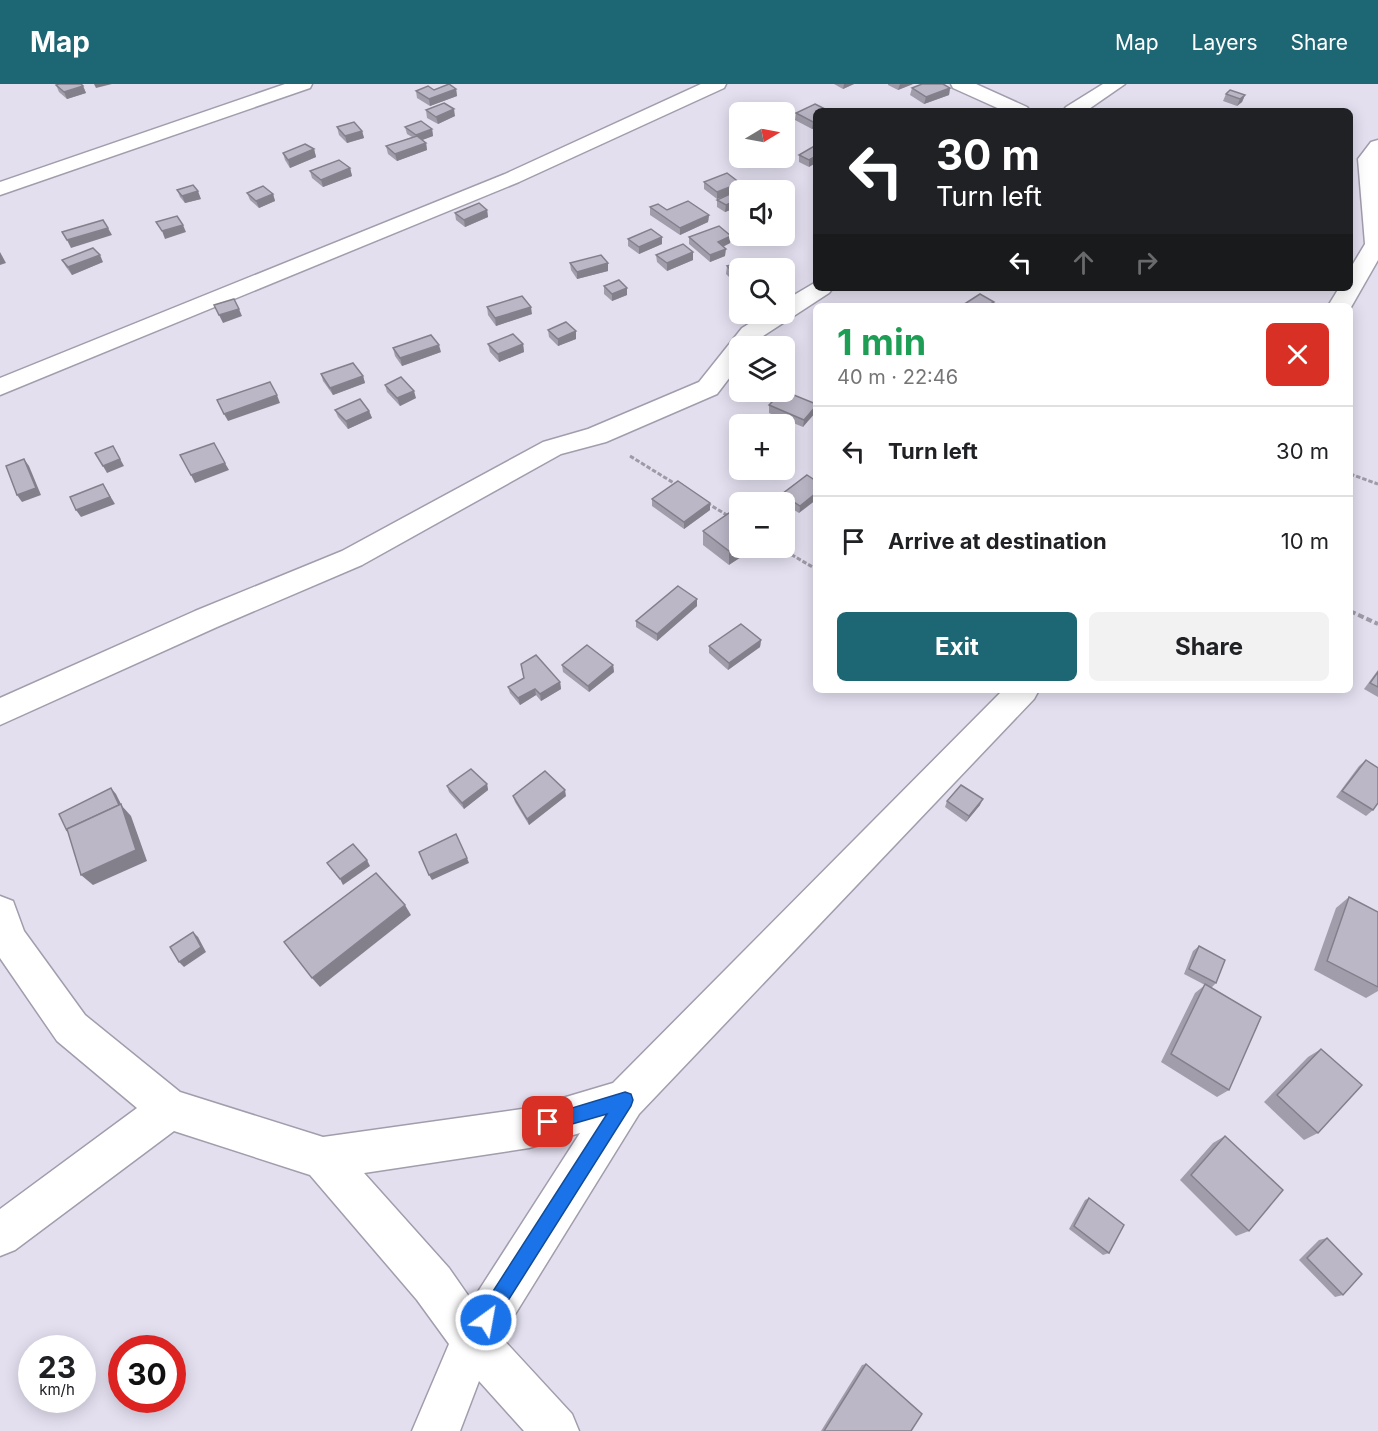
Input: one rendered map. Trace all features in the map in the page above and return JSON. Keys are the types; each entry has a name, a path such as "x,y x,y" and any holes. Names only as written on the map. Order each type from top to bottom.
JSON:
{"street":[{"path":"0,189 303,84"},
{"path":"0,387 512,178 717,84"},
{"path":"960,84 1013,108"},
{"path":"1078,108 1116,84"},
{"path":"1353,285 1377,245 1368,159 1378,146"},
{"path":"1353,234 1377,245"},
{"path":"795,304 816,291"},
{"path":"749,336 765,324"},
{"path":"0,712 206,619 352,558 552,448 597,436 708,388 729,361"},
{"path":"436,1431 473,1340 625,1100 1020,693"},
{"path":"0,913 9,940 71,1028 169,1109 323,1158 529,1128 625,1100"},
{"path":"0,1235 169,1109"},
{"path":"323,1158 433,1284 473,1340 555,1431"}],"path":[{"path":"597,436 678,485"},
{"path":"1353,475 1378,484"},
{"path":"699,498 729,516"},
{"path":"795,557 813,568"},
{"path":"1353,612 1378,624"}],"building":[{"path":"81,84 83,86 64,92 56,85"},
{"path":"449,84 456,89 429,99 416,91 428,86 434,90"},
{"path":"922,84 943,84 950,88 926,97 912,88"},
{"path":"1230,90 1245,95 1240,99 1226,94"},
{"path":"444,103 454,109 436,117 426,110"},
{"path":"815,104 823,108 813,108 813,122 796,113"},
{"path":"421,121 432,129 416,135 405,127"},
{"path":"354,122 362,131 345,136 337,127"},
{"path":"417,136 426,143 395,154 386,146"},
{"path":"305,144 314,149 288,160 283,153"},
{"path":"813,147 813,158 809,160 799,155"},
{"path":"339,160 350,168 321,180 310,171"},
{"path":"727,173 736,180 729,180 729,187 717,192 704,182"},
{"path":"193,185 198,191 182,196 177,190"},
{"path":"263,186 273,194 256,201 247,193"},
{"path":"729,194 729,204 726,205 717,200"},
{"path":"688,201 709,215 680,228 650,207 658,204 667,210"},
{"path":"479,203 487,210 464,220 455,213"},
{"path":"177,216 183,225 162,231 156,222"},
{"path":"103,220 108,228 67,240 62,232"},
{"path":"719,226 729,234 729,237 718,242 726,249 710,255 689,237"},
{"path":"651,229 662,237 639,247 628,239"},
{"path":"683,244 693,252 667,263 656,255"},
{"path":"93,248 100,255 68,267 62,260"},
{"path":"601,255 608,263 577,272 570,263"},
{"path":"619,280 627,288 612,294 604,286"},
{"path":"980,294 994,302 992,303 966,303"},
{"path":"522,296 531,307 495,318 487,307"},
{"path":"234,299 239,309 219,315 214,305"},
{"path":"566,322 576,331 558,339 548,330"},
{"path":"513,334 523,344 498,354 488,344"},
{"path":"431,335 439,345 400,358 393,348"},
{"path":"353,363 363,376 330,388 321,374"},
{"path":"401,377 414,391 397,398 385,385"},
{"path":"270,382 277,395 224,414 217,400"},
{"path":"795,395 813,403 813,410 804,420 795,414 769,405 772,402 795,402"},
{"path":"360,399 369,411 346,421 335,410"},
{"path":"214,443 225,463 191,475 180,455"},
{"path":"113,446 120,459 103,466 95,453"},
{"path":"24,459 36,488 17,495 6,466"},
{"path":"807,475 813,479 813,495 800,506 795,503 795,492 785,492"},
{"path":"678,481 710,503 684,522 652,499"},
{"path":"103,484 110,497 76,510 70,497"},
{"path":"729,513 729,551 703,531"},
{"path":"678,586 697,599 657,634 636,621"},
{"path":"741,624 761,640 729,663 709,646"},
{"path":"587,645 613,665 588,686 562,665"},
{"path":"536,655 560,682 540,694 535,689 518,698 508,687 524,678 521,664"},
{"path":"1378,672 1378,687 1370,683"},
{"path":"1366,760 1378,768 1378,803 1373,810 1342,791"},
{"path":"471,769 487,784 462,803 447,786"},
{"path":"545,771 565,790 527,819 513,796"},
{"path":"961,785 983,799 969,816 947,801"},
{"path":"111,788 119,805 67,831 59,814"},
{"path":"121,804 136,850 81,875 67,829"},
{"path":"456,834 467,858 429,875 419,852"},
{"path":"353,844 367,860 340,879 327,863"},
{"path":"376,873 405,905 312,978 284,942"},
{"path":"1349,897 1378,912 1378,987 1327,961"},
{"path":"193,932 201,947 179,962 170,947"},
{"path":"1199,946 1225,960 1216,983 1189,969"},
{"path":"1205,984 1261,1017 1229,1090 1171,1054"},
{"path":"1321,1049 1362,1085 1318,1133 1277,1095"},
{"path":"1225,1136 1283,1190 1249,1231 1191,1175"},
{"path":"1089,1198 1124,1225 1109,1253 1074,1226"},
{"path":"1327,1238 1362,1274 1343,1295 1307,1258"},
{"path":"866,1364 922,1414 911,1431 824,1431"}],"route":[{"path":"486,1320 625,1100 548,1122"}]}
